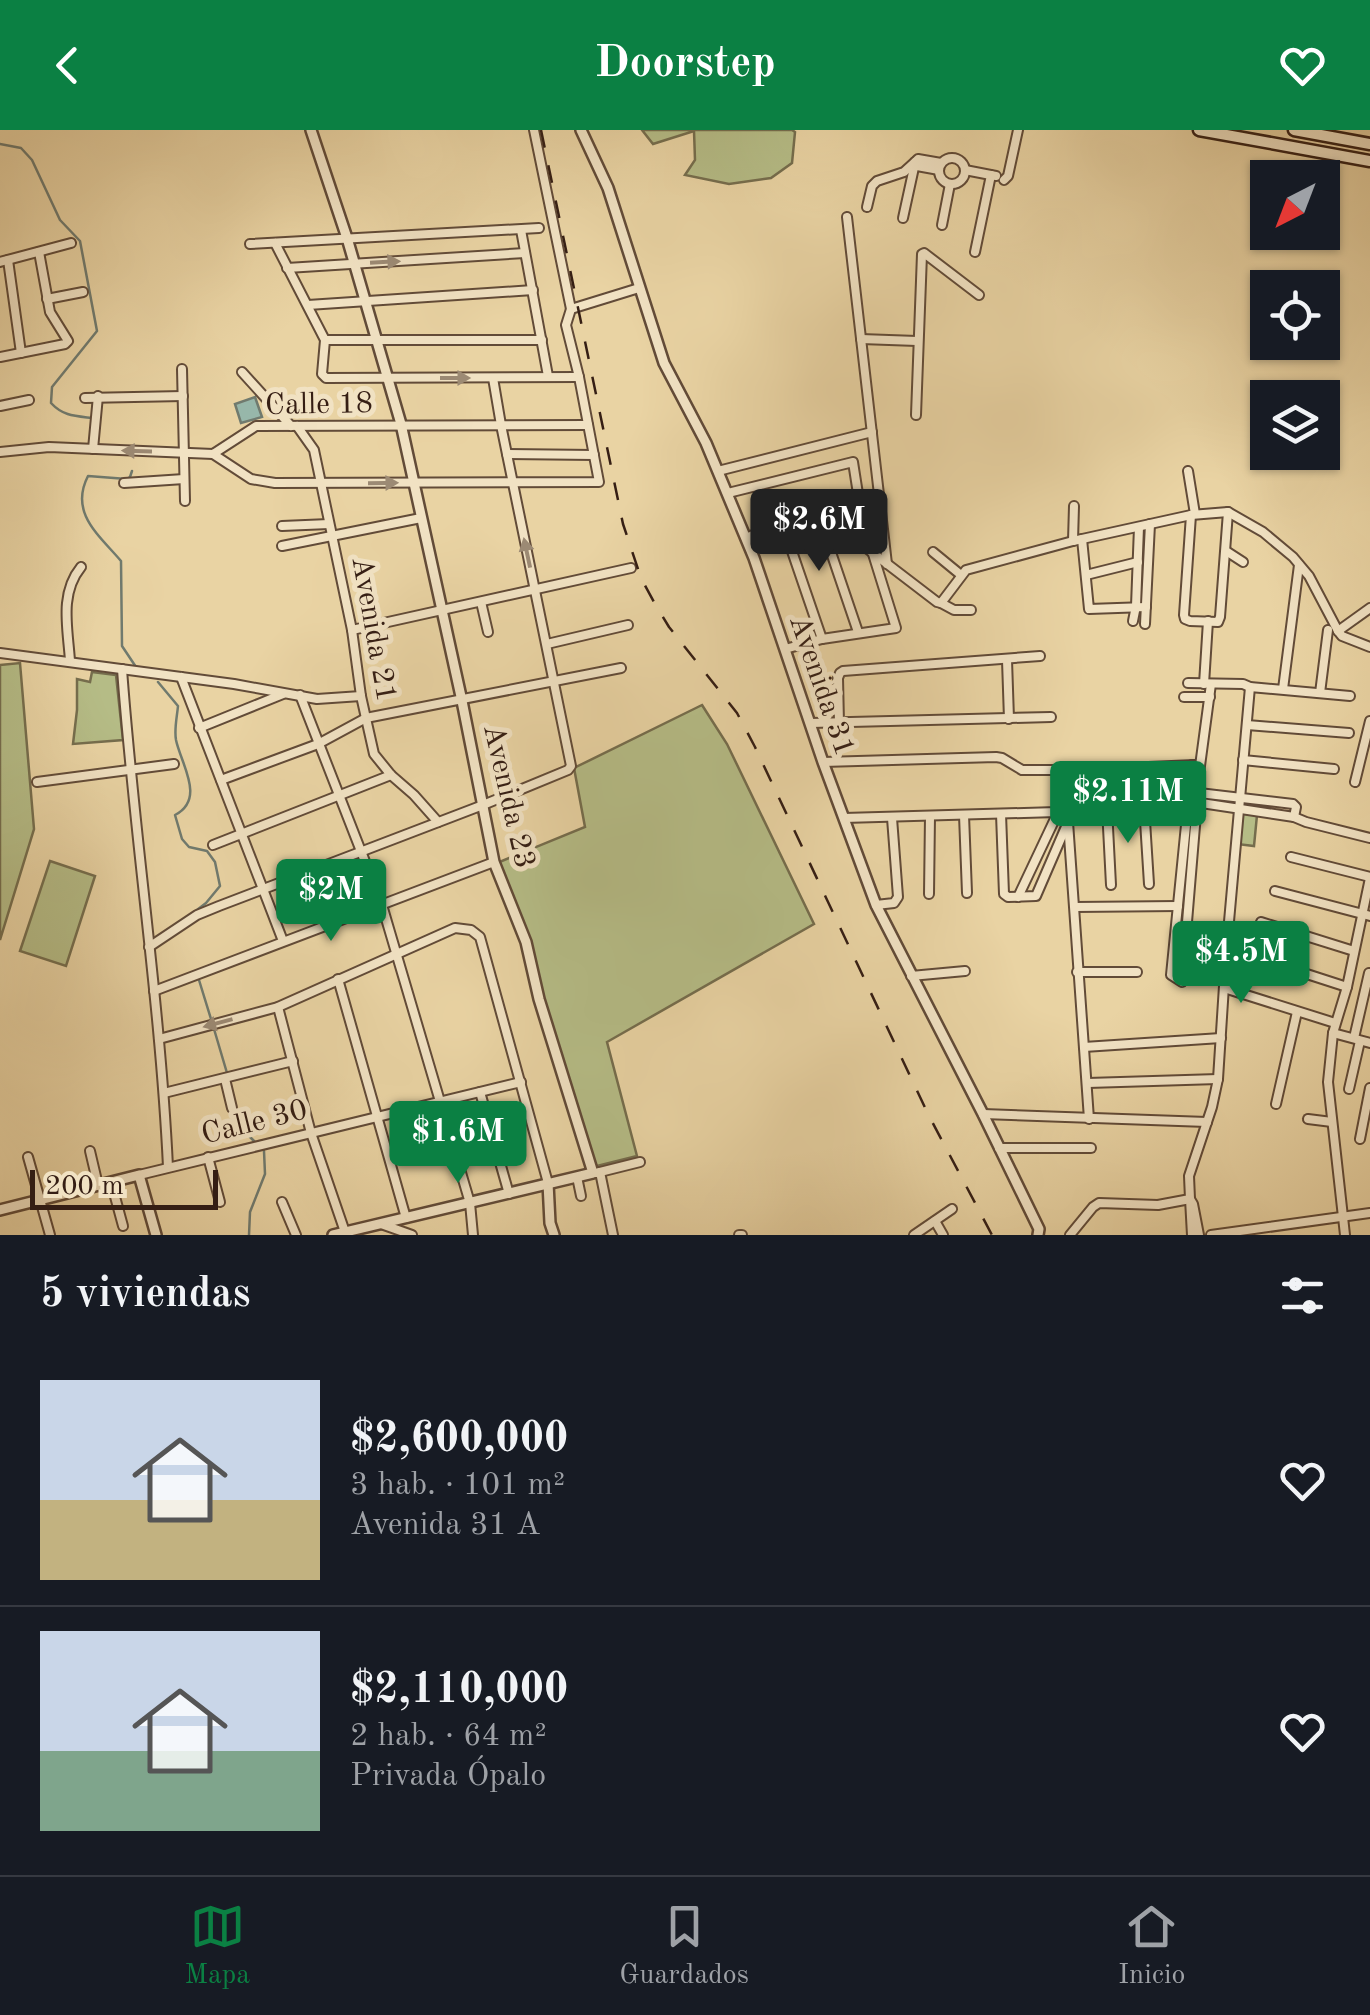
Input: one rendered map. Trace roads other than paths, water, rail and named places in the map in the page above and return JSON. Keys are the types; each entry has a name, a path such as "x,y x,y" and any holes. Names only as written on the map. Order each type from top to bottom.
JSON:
{"main road":[{"path":"1200,130 1370,161"},
{"path":"1294,130 1370,144"}],"street":[{"path":"310,130 347,238 401,424"},
{"path":"0,452 48,447 213,454 251,479 275,483 599,482 566,325 571,309 534,130"},
{"name":"Avenida 31","path":"581,130 608,188 664,363 718,471 746,538 876,905 1000,1148 1039,1229 1038,1235"},
{"path":"965,172 1004,180 1018,130"},
{"path":"915,162 918,166 940,166 948,158 957,158 964,164 965,172 959,182 950,184 942,180 940,166"},
{"path":"867,207 877,181 904,172 915,162"},
{"path":"903,218 915,162"},
{"path":"975,252 990,178"},
{"path":"942,225 950,184"},
{"path":"847,217 887,564"},
{"path":"250,244 539,228"},
{"path":"520,230 548,376"},
{"path":"22,353 4,261 71,243"},
{"path":"275,243 325,340 323,377 579,377"},
{"path":"0,357 68,341 50,312 39,252"},
{"path":"287,268 526,253"},
{"path":"916,415 923,253 979,294"},
{"path":"571,309 639,288"},
{"path":"308,305 532,290"},
{"path":"47,299 83,292"},
{"path":"861,339 917,341"},
{"path":"325,340 542,340"},
{"path":"182,369 185,502"},
{"name":"Avenida 21","path":"242,372 314,450 374,754 390,776 438,822"},
{"path":"149,947 196,916 483,805 571,766 493,378"},
{"path":"94,449 98,396"},
{"path":"85,398 183,396"},
{"path":"0,406 29,400"},
{"name":"Avenida 23","path":"401,424 494,862 523,933 539,999 596,1172"},
{"name":"Calle 18","path":"213,454 251,428 588,425"},
{"path":"718,471 872,432"},
{"path":"506,454 594,454"},
{"path":"728,493 852,462 860,513"},
{"path":"1188,470 1193,515 1185,619 1220,620 1228,512"},
{"path":"124,484 184,479"},
{"path":"1074,506 1089,610 1146,607"},
{"path":"941,602 966,570 1150,524 1228,512 1263,532 1309,576 1333,631 1320,693"},
{"path":"818,514 858,632"},
{"path":"746,538 782,522 825,516 937,602 954,610 971,610"},
{"path":"282,546 420,518"},
{"path":"782,522 822,639"},
{"path":"282,526 330,524"},
{"path":"1145,624 1150,524"},
{"path":"1133,622 1139,527"},
{"path":"1226,550 1243,562"},
{"path":"785,649 858,632 896,628 873,552"},
{"path":"933,552 962,575"},
{"path":"1086,575 1148,562"},
{"path":"1283,689 1299,564"},
{"path":"70,661 66,596 80,567"},
{"path":"352,630 631,568"},
{"path":"481,602 488,632"},
{"path":"1333,631 1370,608"},
{"path":"1195,799 1171,976 1182,982 1195,799 1196,765 1210,697 1208,622"},
{"path":"546,644 628,625"},
{"path":"1333,631 1370,647"},
{"path":"0,651 324,699 360,696"},
{"path":"839,722 840,673 1040,656"},
{"path":"1007,660 1009,718"},
{"path":"221,780 318,744 366,718 621,668"},
{"path":"122,669 168,1167"},
{"path":"180,677 283,941"},
{"path":"1188,683 1243,684 1350,696"},
{"path":"1192,1235 1188,1176 1218,1080 1250,687"},
{"path":"200,728 285,693"},
{"path":"300,695 363,852 398,953 470,1204 474,1235"},
{"path":"1184,697 1210,697"},
{"path":"811,724 1051,717"},
{"path":"1354,782 1370,721"},
{"path":"1246,724 1349,733"},
{"path":"823,762 996,757 1022,770 1196,765"},
{"path":"1243,760 1334,769"},
{"path":"36,782 174,764"},
{"path":"1001,814 1006,895 1037,895 1096,769"},
{"path":"1018,897 1078,770"},
{"path":"213,844 390,776"},
{"path":"844,818 1057,812 1240,798 1293,804 1294,817"},
{"path":"1195,799 1294,817 1370,838"},
{"path":"1144,805 1149,884"},
{"path":"1107,808 1111,885"},
{"path":"964,815 967,893"},
{"path":"929,894 930,816"},
{"path":"876,905 894,903 898,897 892,818"},
{"path":"1068,822 1089,1119"},
{"path":"1290,857 1370,877 1366,914 1334,1028 1328,1082 1345,1235"},
{"path":"154,991 494,862"},
{"path":"1275,891 1366,914"},
{"path":"1076,907 1178,906"},
{"path":"1261,922 1354,951"},
{"path":"158,1038 278,1007 454,928 472,930 480,937 521,1082 548,1184 554,1235"},
{"path":"1248,955 1346,987"},
{"path":"911,976 965,971"},
{"path":"1077,972 1137,972"},
{"path":"1349,1089 1362,1040 1369,973"},
{"path":"338,980 406,1218"},
{"path":"1224,988 1297,1012 1362,1040"},
{"path":"278,1007 311,1133 344,1232"},
{"path":"1276,1104 1297,1012"},
{"path":"1084,1047 1221,1038"},
{"path":"164,1093 293,1061"},
{"path":"225,1079 232,1108"},
{"path":"1088,1083 1218,1080"},
{"name":"Calle 30","path":"0,1210 521,1082"},
{"path":"1360,1139 1370,1088"},
{"path":"480,1092 510,1194"},
{"path":"983,1114 1207,1122"},
{"path":"1308,1119 1332,1122"},
{"path":"1000,1148 1091,1148"},
{"path":"90,1151 98,1185"},
{"path":"28,1157 50,1235"},
{"path":"208,1157 220,1202"},
{"path":"333,1235 640,1162"},
{"path":"596,1172 613,1235"},
{"path":"140,1175 156,1235"},
{"path":"577,1177 581,1196"},
{"path":"111,1182 123,1226"},
{"path":"1070,1235 1099,1203 1158,1206 1190,1199"},
{"path":"1190,1199 1199,1235"},
{"path":"282,1202 296,1235"},
{"path":"914,1235 952,1209"},
{"path":"1210,1235 1370,1213"},
{"path":"381,1224 412,1235"},
{"path":"931,1224 933,1235"},
{"path":"931,1224 943,1235"}],"waterway":[{"path":"0,144 21,148 32,160 60,220 80,241 97,331 52,387 51,403 65,413 92,418"},
{"path":"132,471 127,479 88,476 82,501 89,523 121,561 122,646 136,667"},
{"path":"158,682 178,706 176,740 190,791 189,800 175,815 182,839 189,847 207,851 215,862 220,886 193,913"},
{"path":"199,980 211,1019"},
{"path":"214,1029 227,1073"},
{"path":"234,1121 255,1142"},
{"path":"249,1235 250,1212 265,1174 264,1151"}],"railway":[{"path":"541,130 623,524 641,578 669,627 737,713 928,1114 992,1235"}]}
